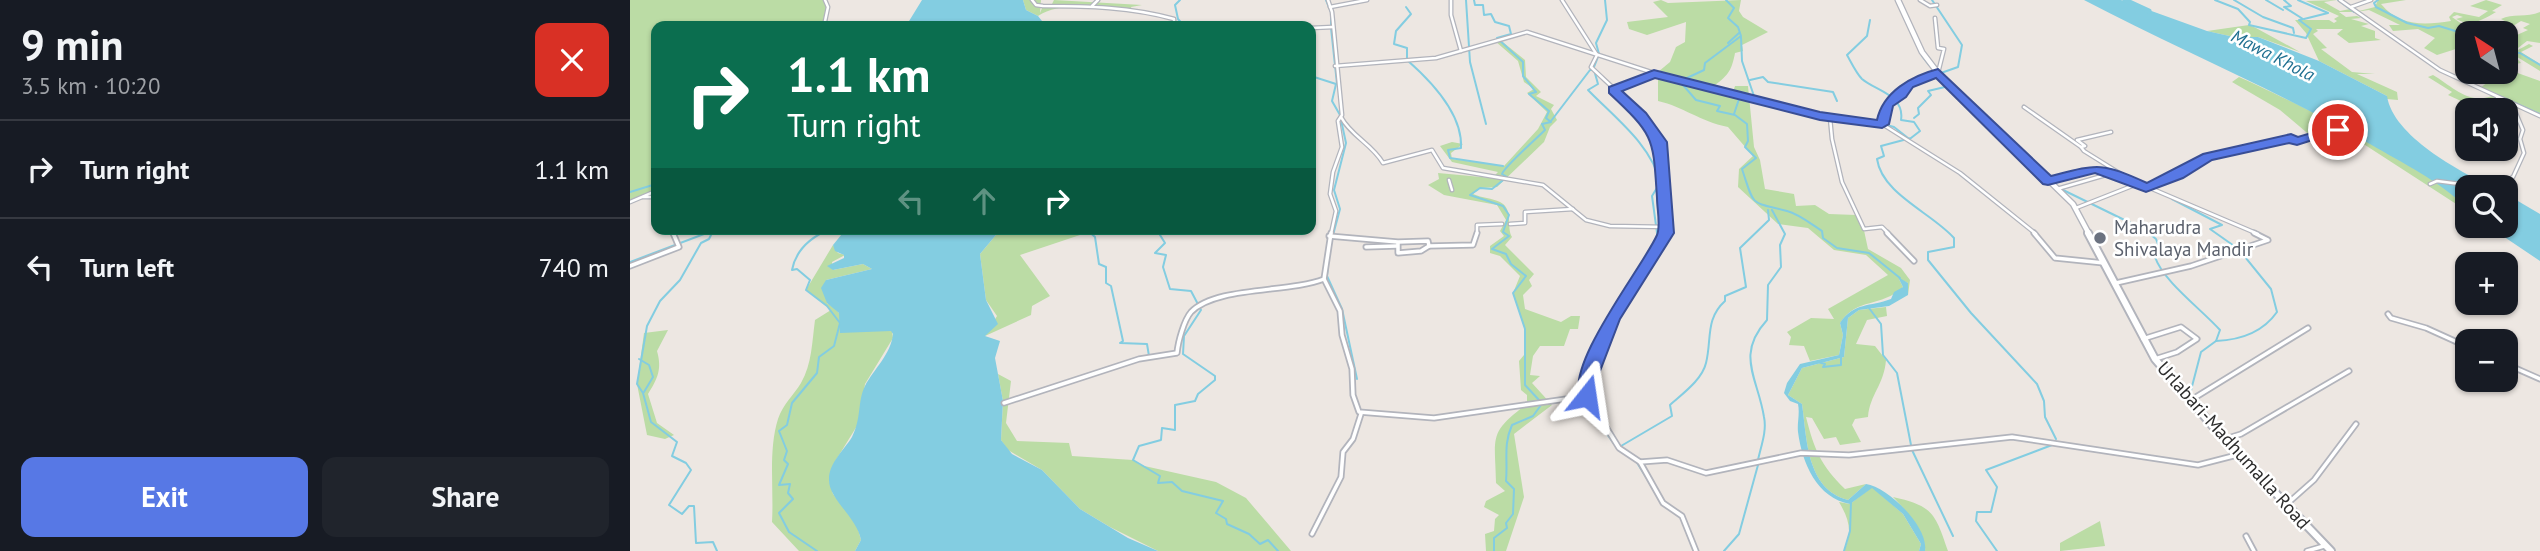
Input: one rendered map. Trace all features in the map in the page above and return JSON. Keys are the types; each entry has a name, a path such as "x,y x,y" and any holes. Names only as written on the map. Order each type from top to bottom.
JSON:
{"main road":[{"name":"Urlabari-Madhumalla Road","path":"1898,0 1922,52 1938,73 2076,208 2155,359 2223,438 2331,551"}],"street":[{"path":"825,0 828,7 825,21"},
{"path":"1032,0 1036,5 1043,6 1093,6 1153,13 1174,21"},
{"path":"1093,6 1098,0"},
{"path":"1328,0 1341,117 1347,128 1371,143 1383,163 1432,150 1443,168 1509,177 1543,185 1586,220 1611,226 1667,227"},
{"path":"1330,7 1367,0"},
{"path":"1451,0 1451,15 1461,51"},
{"path":"1562,0 1573,12 1574,21 1597,55"},
{"path":"1920,0 1930,6 1937,5"},
{"path":"2340,0 2433,66 2540,116"},
{"path":"2346,5 2352,8 2354,4 2371,0"},
{"path":"1882,124 1887,104 1901,95 1909,84 1938,73 1944,49 1938,48 1935,18"},
{"path":"1316,28 1333,27"},
{"path":"1335,66 1415,61 1527,32 1688,84 1830,118 1882,124 1896,130 1960,173 2039,237 2055,258 2104,263"},
{"path":"1597,55 1591,67 1641,116 1660,142 1667,227 1612,319 1588,379 1587,396 1619,448 1640,462 1663,503 1682,516 1696,551"},
{"path":"1614,90 1654,74"},
{"path":"2489,92 2517,114 2523,130 2519,139 2524,153 2514,175"},
{"path":"2024,107 2081,147 2111,174"},
{"path":"1341,117 1338,121 1342,147 1333,172 1330,194 1336,211 1329,236 1324,279 1338,305 1342,335 1352,369 1355,405 1363,413 1434,418 1587,396"},
{"path":"1830,118 1829,128 1840,181 1864,229 1882,227 1914,261"},
{"path":"2146,188 2178,175 2208,157 2291,138 2297,141 2338,130"},
{"path":"2081,147 2085,146 2078,139 2111,132"},
{"path":"2048,181 2094,169 2233,219 2268,240 2199,263 2114,283"},
{"path":"2057,189 2111,174"},
{"path":"1449,180 1451,189 1457,182"},
{"path":"2430,184 2437,181 2455,183"},
{"path":"2076,208 2137,184"},
{"path":"630,202 651,193"},
{"path":"641,197 651,197"},
{"path":"1510,224 1524,223 1525,212 1573,209"},
{"path":"1398,244 1398,253 1421,251 1429,246 1473,245 1477,239 1477,225 1502,224"},
{"path":"630,266 679,247 674,235"},
{"path":"1329,236 1398,244"},
{"path":"1366,247 1428,241 1429,246"},
{"path":"1004,402 1122,368 1139,359 1177,353 1179,336 1189,314 1205,304 1264,289 1301,287 1324,279"},
{"path":"2388,314 2391,318 2426,328 2455,340"},
{"path":"2143,338 2181,327 2197,339 2177,352 2155,359"},
{"path":"2191,400 2308,328"},
{"path":"2518,369 2540,379"},
{"path":"2223,438 2241,434 2349,371"},
{"path":"1312,534 1337,487 1343,472 1343,452 1353,439 1357,418 1363,413"},
{"path":"2286,506 2319,475 2356,425"},
{"path":"1640,462 1667,460 1706,473 1801,453 1849,455 2012,437 2198,465 2239,455"},
{"path":"2246,536 2254,551"},
{"path":"2307,551 2326,545"}],"green space":[{"path":"630,0 825,0 828,5 825,21 651,21 651,193 630,202"},
{"path":"1023,0 1041,0 1040,13 1043,6 1052,4 1054,0 1142,5 1131,7 1133,13 1071,6 1038,16 1026,10"},
{"path":"1661,0 1668,3 1741,0 1739,11 1743,17 1768,32 1742,45 1743,51 1735,53 1729,71 1715,85 1733,92 1735,86 1748,86 1754,147 1760,160 1765,189 1794,194 1796,206 1815,205 1829,214 1856,215 1862,221 1868,249 1901,268 1910,280 1908,295 1908,283 1899,279 1903,287 1895,294 1854,309 1847,315 1840,323 1843,335 1839,355 1810,361 1804,346 1789,345 1791,337 1787,332 1811,318 1834,319 1828,309 1888,275 1866,255 1834,250 1808,228 1778,224 1738,187 1739,169 1753,156 1728,127 1658,101 1658,72 1670,62 1676,47 1685,42 1686,22 1647,35 1629,29 1627,22 1668,17 1653,2"},
{"path":"2337,0 2324,2 2340,11 2350,9 2354,12 2339,12 2346,17 2361,18 2351,19 2369,24 2361,26 2375,31 2375,38 2381,40 2349,43 2337,34 2343,29 2316,29 2318,31 2313,34 2327,48 2321,49 2352,72 2375,74 2357,74 2397,92 2398,100 2387,99 2387,96 2319,61 2306,33 2295,20 2329,20 2334,23 2337,21 2334,19 2339,16 2306,1"},
{"path":"2378,0 2406,0 2381,4 2405,21 2432,23 2451,21 2449,17 2454,12 2479,17 2488,11 2470,6 2486,0 2502,5 2492,11 2496,12 2478,21 2461,21 2456,19 2463,17 2457,15 2452,17 2458,21 2455,21 2455,49 2437,55 2424,48 2435,38 2418,29 2393,31 2389,25 2400,25 2369,10 2355,12 2375,7"},
{"path":"2540,12 2540,43 2527,41 2518,48 2518,34 2528,30 2523,28 2530,24 2501,19"},
{"path":"2249,25 2300,52 2258,37 2234,37 2207,31"},
{"path":"1499,39 1525,60 1526,77 1541,92 1536,96 1554,105 1551,109 1557,120 1550,127 1544,142 1497,187 1481,188 1473,194 1500,202 1507,209 1512,237 1505,245 1534,274 1529,280 1532,286 1523,295 1525,309 1561,322 1571,316 1580,316 1578,329 1570,329 1564,346 1540,346 1533,356 1530,375 1540,376 1532,383 1552,405 1514,434 1524,497 1506,551 1486,551 1485,534 1494,531 1495,519 1499,515 1484,507 1486,501 1505,491 1496,483 1496,437 1506,422 1527,404 1527,395 1521,390 1519,361 1524,355 1525,329 1513,293 1520,276 1500,256 1490,253 1490,246 1504,236 1500,231 1506,220 1497,205 1444,195 1428,185 1439,179 1438,173 1492,178 1498,172 1452,162 1440,146 1452,142 1463,144 1451,153 1452,159 1504,166 1538,129 1547,112 1527,93 1534,89 1524,82 1518,61 1495,41"},
{"path":"2529,44 2533,46 2521,52 2540,64 2540,71 2518,57 2518,50"},
{"path":"2518,73 2540,81 2540,116 2518,106 2518,98 2483,98 2492,96 2480,88 2485,84 2518,84"},
{"path":"2433,75 2475,98 2455,98 2448,95 2452,92 2428,77"},
{"path":"2239,77 2363,138 2432,179 2455,196 2455,203 2362,143 2349,147 2327,134 2312,137 2280,110 2232,82"},
{"path":"996,235 1080,235 1020,255 1050,296 1032,306 1031,315 985,336 997,316 986,300 980,254"},
{"path":"833,245 838,253 845,255 832,262 833,270 863,264 872,269 826,280 827,303 839,314 842,321 841,330 892,331 893,338 865,384 860,421 836,460 829,479 833,494 857,525 861,540 855,551 799,551 772,522 773,444 780,414 801,383 807,368 815,320 831,310 806,290"},
{"path":"1886,307 1887,316 1867,320 1856,344 1875,346 1886,360 1868,417 1855,419 1852,425 1861,442 1840,445 1836,437 1824,439 1812,418 1806,417 1820,456 1837,481 1845,489 1866,484 1848,500 1834,494 1816,474 1808,446 1802,404 1788,395 1802,368 1844,357 1848,318 1859,310"},
{"path":"668,330 657,351 658,373 648,394 657,423 674,435 665,439 647,435 637,384 644,333"},
{"path":"998,374 1011,381 1006,423 1017,441 1069,443 1072,456 1133,460 1140,465 1216,482 1246,498 1291,551 1158,551 1080,509 1042,470 1008,450 1001,440 1003,401"},
{"path":"1872,487 1903,514 1921,544 1919,551 1844,551 1849,526 1839,502 1850,504"},
{"path":"1893,497 1917,504 1931,513 1948,551 1925,551 1919,530"},
{"path":"2100,521 2105,546 2060,551 2060,543"}],"water":[{"path":"922,0 1023,0 1026,10 1042,21 909,21"},
{"path":"2084,0 2121,0 2207,31 2234,37 2258,37 2319,61 2387,96 2401,125 2414,138 2469,175 2455,175 2455,198 2420,173 2335,124"},
{"path":"2518,201 2540,214 2540,261 2506,238 2518,238"},
{"path":"841,235 996,235 980,254 986,300 998,324 985,336 1000,341 995,358 1003,401 1001,440 1012,454 1042,470 1080,509 1128,538 1158,551 855,551 861,540 854,524 833,494 830,473 834,462 852,437 863,392 886,355 893,334 891,331 840,333 839,313 827,303 821,288 826,280 872,269 863,264 833,270 827,266 844,258 844,255 835,251 833,245"},
{"path":"1898,277 1908,283 1908,295 1889,306 1859,310 1848,318 1844,357 1802,368 1788,395 1802,404 1811,461 1824,485 1834,494 1848,500 1866,484 1885,492 1914,520 1925,541 1925,551 1919,551 1921,544 1903,514 1872,488 1850,504 1829,495 1820,487 1808,467 1800,444 1798,404 1790,401 1784,393 1787,383 1800,364 1839,355 1843,335 1840,323 1845,316 1857,308 1891,299 1894,292 1903,287"}],"waterway":[{"path":"1180,0 1175,5 1180,21"},
{"path":"1326,0 1331,12 1331,26"},
{"path":"1466,0 1470,62 1486,124"},
{"path":"1474,0 1475,5 1483,5 1484,15 1491,14 1495,22 1509,26 1511,34 1497,38 1523,62 1523,76 1536,92 1529,94 1549,111 1546,118 1551,122 1542,124 1545,130 1504,170 1502,174 1507,177 1492,189 1480,188 1470,195 1503,206 1509,215 1503,232 1509,236 1492,249 1506,254 1511,264 1526,276 1513,293 1525,329 1525,385 1539,400"},
{"path":"1599,54 1596,43 1607,20 1605,0"},
{"path":"1726,0 1734,8 1728,18 1738,27 1741,36 1705,63 1704,70 1687,78 1683,85 1696,100 1720,106 1717,111 1735,115 1747,124 1748,141 1745,147 1756,158 1742,169 1752,197 1759,204 1800,217 1822,231 1823,238 1837,248 1869,253 1900,278"},
{"path":"1932,0 1962,45 1958,67 1941,73"},
{"name":"Mawa Khola","path":"2125,0 2149,11"},
{"path":"2215,0 2238,9 2250,22 2249,25 2306,38 2311,29 2299,20 2303,19 2284,7 2291,6 2284,0"},
{"path":"2234,0 2263,17 2293,28 2294,33"},
{"path":"2266,0 2283,10"},
{"path":"2298,0 2328,13 2304,19"},
{"path":"2338,0 2354,12"},
{"path":"2378,0 2374,3 2376,7 2407,23 2428,28 2439,26 2455,31"},
{"path":"1406,7 1411,14 1396,31 1394,44 1407,48 1407,60 1444,99 1457,123 1461,148 1448,150 1450,158 1503,166"},
{"path":"1870,20 1867,36 1847,55 1862,79 1899,105 1901,120 1914,122 1920,131 1911,138 1881,146 1884,156 1877,159 1881,171 1898,193 1954,238 1954,247 1928,252 1928,260 1971,313 2037,384 2044,401 2045,417 2056,439"},
{"path":"1331,28 1337,84"},
{"path":"1728,43 1739,33"},
{"path":"1741,37 1742,61 1755,99 1829,116"},
{"path":"2518,53 2540,65"},
{"path":"1922,56 1929,65"},
{"path":"1594,67 1598,57"},
{"path":"1551,121 1590,70 1594,70 1598,84 1588,90 1631,132 1656,169 1660,183 1652,196 1658,240"},
{"path":"1750,80 1763,77 1768,82 1833,92 1837,101"},
{"path":"1316,78 1336,84 1332,101 1340,115"},
{"path":"1914,118 1919,114 1918,108 1931,95 1928,91 1949,86"},
{"path":"2497,95 2540,114"},
{"path":"1734,114 1739,99"},
{"path":"1333,235 1340,209 1334,190 1346,143 1341,120"},
{"path":"1883,124 1894,127 1908,138"},
{"path":"630,192 651,186"},
{"path":"2061,189 2145,230 2156,239 2161,252 2155,257 2159,266 2183,295 2220,330 2216,341"},
{"path":"2172,199 2222,225 2210,229 2237,248"},
{"path":"1621,446 1672,416 1670,405 1691,386 1704,369 1714,315 1725,301 1725,296 1746,287 1740,248 1769,220 1768,210"},
{"path":"1758,460 1765,422 1750,356 1757,333 1767,320 1768,285 1781,267 1780,245 1785,234 1772,210"},
{"path":"630,262 701,235"},
{"path":"641,360 647,326 660,301 680,280 701,243 711,235"},
{"path":"817,551 789,532 779,513 793,499 788,493 790,484 779,485 788,464 784,460 787,451 779,431 787,425 792,403 817,373 819,357 834,346 840,323 827,306 806,290 810,280 797,269 792,270 805,245 819,235"},
{"path":"1093,235 1099,264 1106,267 1106,283 1111,286 1123,341 1120,343 1147,344 1149,356"},
{"path":"1160,235 1165,243 1155,253 1166,255 1163,267 1170,289 1191,291 1201,310 1184,336 1183,354 1215,376 1215,380 1198,394 1195,401 1175,405 1175,430 1162,428 1161,440 1139,446 1133,460 1160,476 1158,483 1172,482 1182,491 1223,501 1216,513 1226,519 1227,524 1249,534 1260,544 1268,540 1278,551"},
{"path":"2216,341 2250,334 2265,325 2277,312 2271,289 2241,252"},
{"path":"1600,345 1610,319 1647,259"},
{"path":"1328,265 1327,276 1342,309 1357,379"},
{"path":"1869,308 1881,324 1883,355 1897,373 1911,445"},
{"path":"2190,394 2201,352 2216,341"},
{"path":"1818,362 1825,364 1823,367 1841,365 1841,357"},
{"path":"641,360 649,365 653,377 644,392"},
{"path":"641,360 637,384 643,393 651,422 677,442 672,456 686,463 691,470 669,505 682,514 689,506 694,506 696,543 713,542 717,551"},
{"path":"1592,363 1589,397 1601,426 1615,445"},
{"path":"1494,551 1494,538 1507,528 1506,523 1513,514 1514,489 1506,481 1509,432 1512,425 1533,416 1541,405"},
{"path":"1997,551 1976,521 1977,512 1991,512 1997,487 1986,470 2052,445"},
{"path":"1912,450 1953,536"},
{"path":"1636,461 1664,506"},
{"path":"1724,551 1739,534 1758,465"},
{"path":"1844,551 1850,531 1851,502"}],"place":[{"name":"Maharudra Shivalaya Mandir","path":"2100,238"}],"route":[{"path":"1587,396 1588,379 1612,319 1641,268 1653,255 1666,233 1660,142 1641,116 1614,90 1654,74 1820,116 1882,124 1885,107 1890,101 1901,95 1909,84 1923,81 1938,73 2048,181 2095,169 2113,173 2146,188 2178,175 2208,157 2291,138 2297,141 2338,130"}]}
